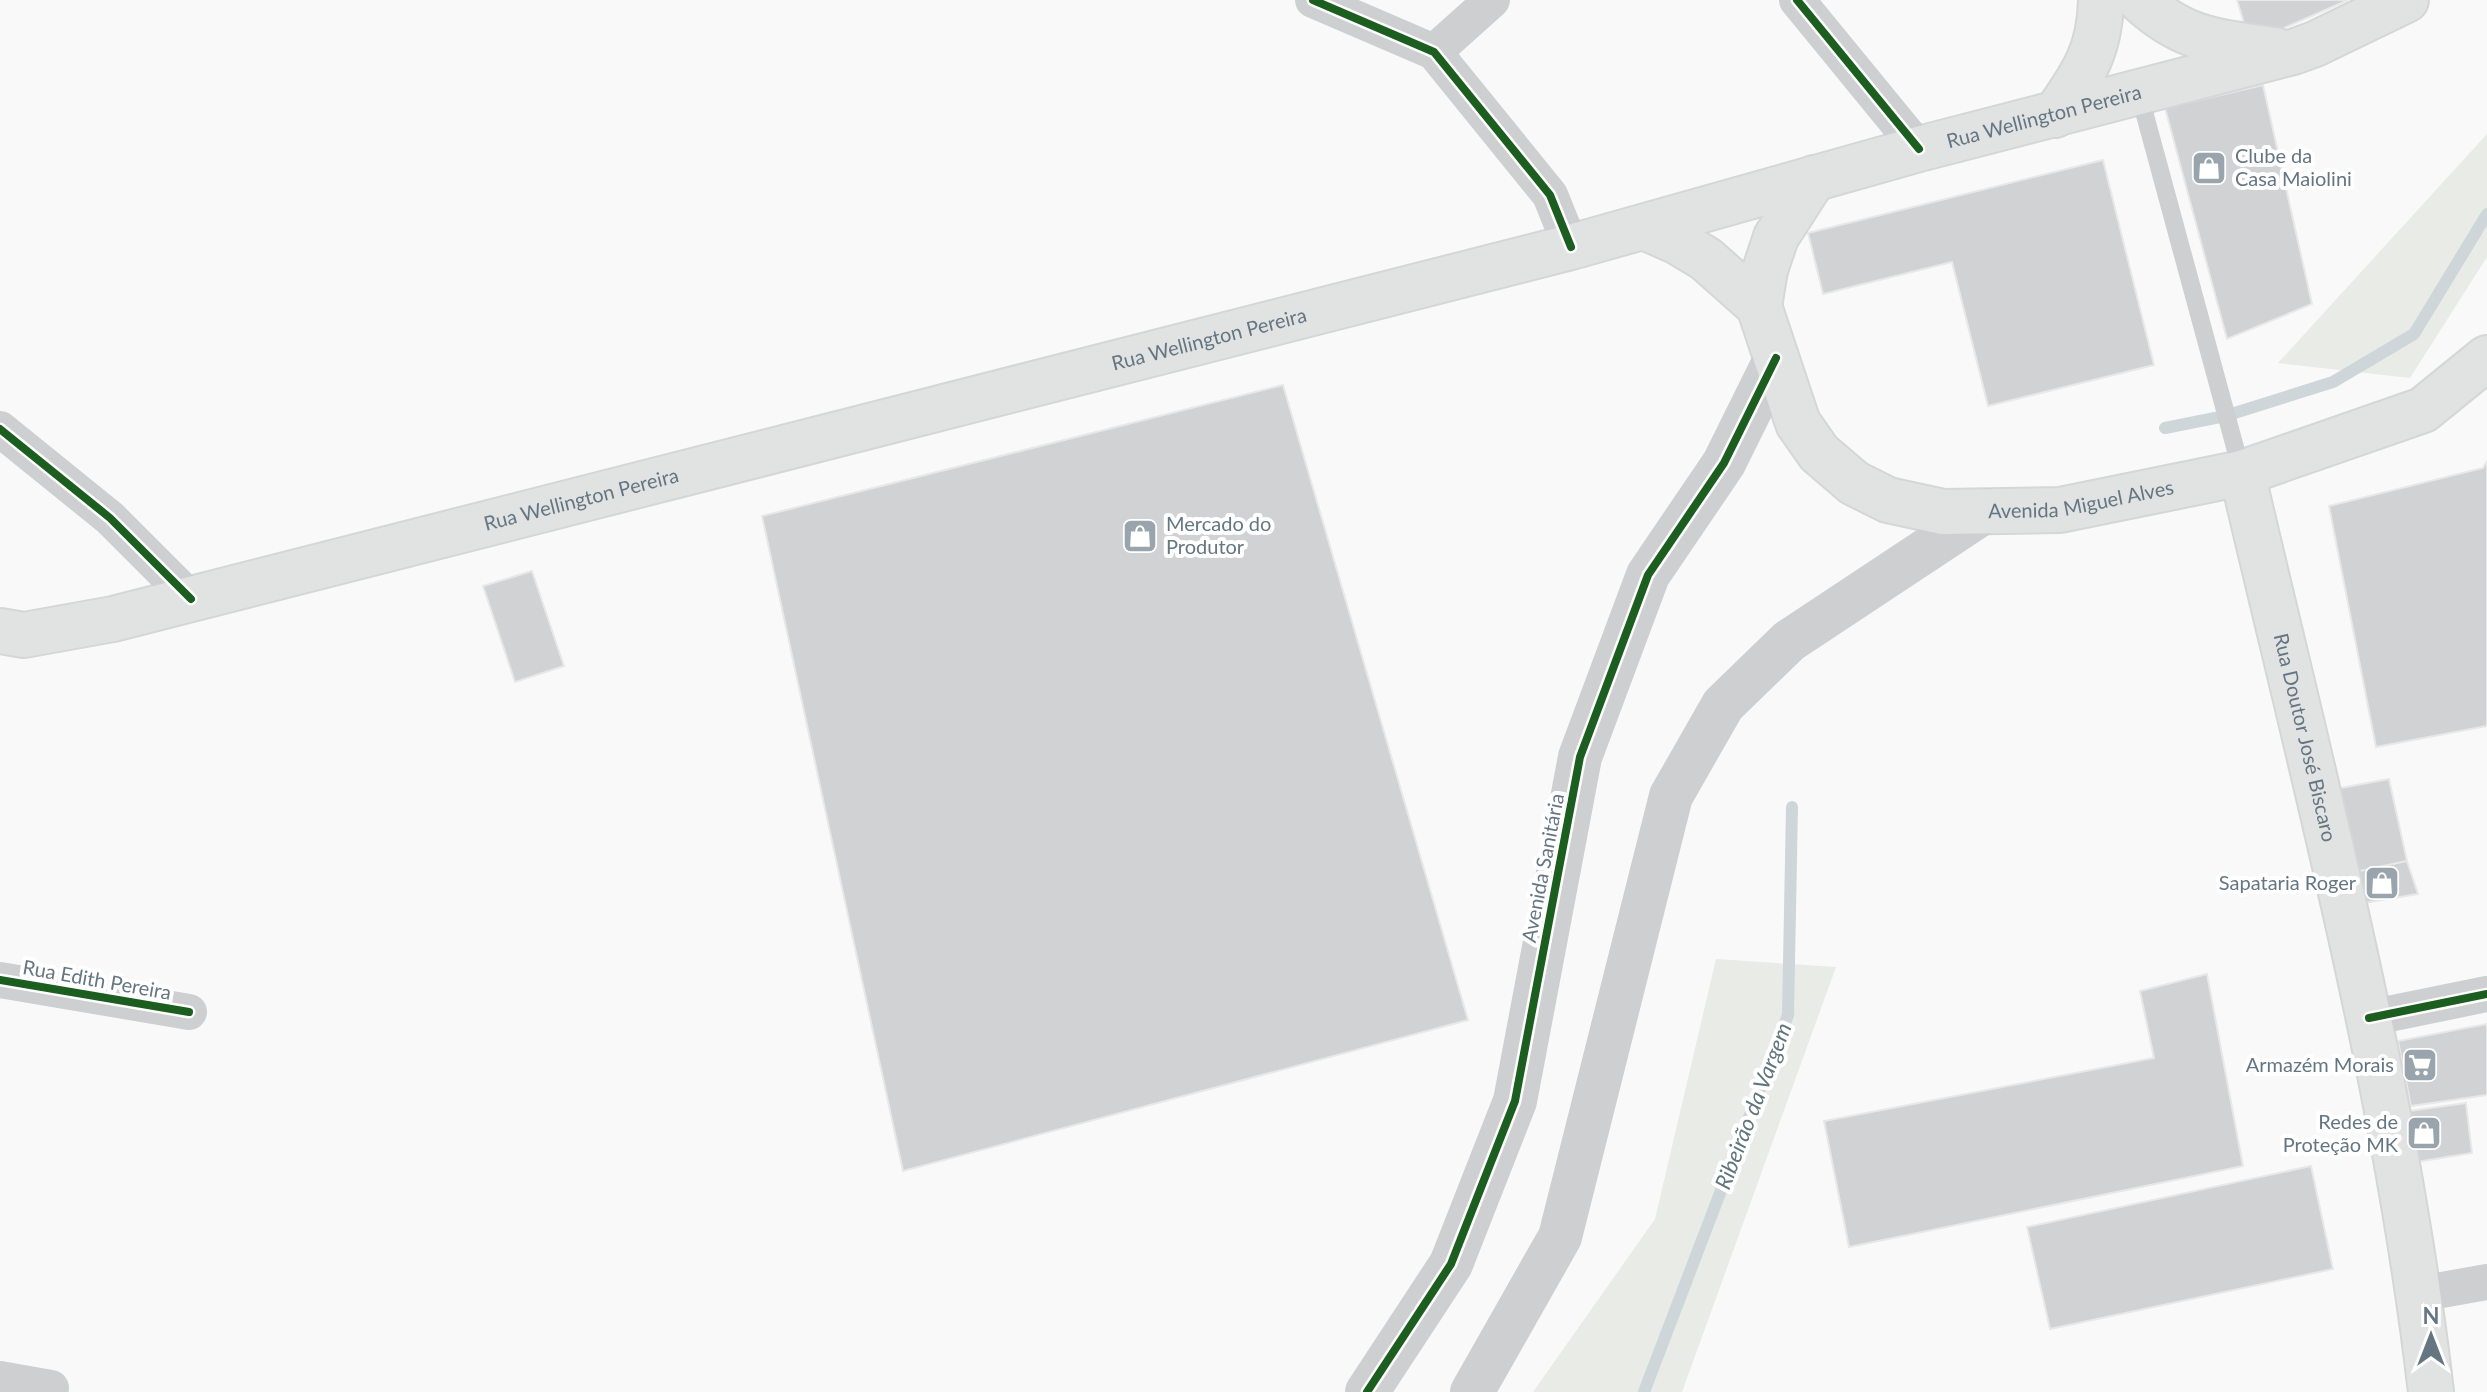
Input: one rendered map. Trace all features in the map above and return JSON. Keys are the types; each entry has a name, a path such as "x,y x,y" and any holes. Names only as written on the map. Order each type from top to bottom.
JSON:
{"main road":[{"path":"2055,115 2085,73 2097,41 2101,0"},
{"path":"2140,0 2158,17 2192,36 2293,52"},
{"name":"Rua Wellington Pereira","path":"0,631 24,635 113,619 1571,247 1919,149 2293,52 2406,0"},
{"name":"Avenida Miguel Alves","path":"1814,178 1776,237 1765,270 1759,306 1798,423 1819,453 1854,483 1888,500 1943,512 2060,510 2423,410 2487,358"},
{"path":"1644,227 1706,259 1759,306"},
{"name":"Rua Doutor José Biscaro","path":"2238,460 2369,1018 2419,1294 2431,1392"}],"street":[{"path":"1313,0 1434,52 1550,195 1571,247"},
{"path":"1434,52 1492,0"},
{"path":"1797,0 1919,149"},
{"name":"Avenida Sanitária","path":"1367,1392 1451,1264 1515,1101 1580,757 1648,575 1724,463 1776,358"},
{"path":"0,429 110,518 191,599"},
{"path":"1472,1392 1560,1237 1671,796 1723,705 1789,641 1987,510"},
{"name":"Rua Edith Pereira","path":"0,980 189,1012"},
{"path":"2369,1018 2487,994"},
{"path":"2419,1294 2487,1282"},
{"path":"0,1379 51,1388"}],"lane":[{"name":"Rua Doutor José Biscaro","path":"2139,93 2238,460"}],"shaded area":[{"path":"2487,134 2487,257 2410,378 2278,363"},
{"path":"1716,959 1836,967 1682,1392 1533,1392 1655,1219"}],"building":[{"path":"2237,0 2348,0 2250,43"},
{"path":"2263,85 2312,304 2227,339 2165,108"},
{"path":"2103,160 2154,365 1988,406 1952,262 1823,294 1808,233"},
{"path":"1283,385 1468,1020 903,1171 762,516"},
{"path":"2487,461 2487,726 2376,747 2329,506 2483,468"},
{"path":"532,571 564,666 515,682 483,586"},
{"path":"2389,779 2407,861 2350,873 2330,790"},
{"path":"2407,861 2418,894 2358,904 2350,873"},
{"path":"2207,974 2243,1166 1849,1247 1824,1121 2154,1058 2140,991"},
{"path":"2487,1024 2487,1095 2411,1106 2398,1041"},
{"path":"2466,1103 2472,1153 2416,1162 2409,1111"},
{"path":"2311,1166 2333,1269 2050,1329 2027,1227"}],"waterway":[{"name":"Ribeirão da Vargem","path":"2165,428 2225,416 2333,382 2414,334 2487,214"},
{"name":"Ribeirão da Vargem","path":"1644,1392 1788,1015 1792,807"}],"cycle path":[{"path":"1313,0 1434,52 1550,195 1571,247"},
{"path":"1797,0 1919,149"},
{"path":"1367,1392 1451,1264 1515,1101 1580,757 1648,575 1724,463 1776,358"},
{"path":"0,429 110,518 191,599"},
{"path":"0,980 189,1012"},
{"path":"2369,1018 2487,994"}],"place":[{"name":"Clube da Casa Maiolini","path":"2209,168"},
{"name":"Mercado do Produtor","path":"1140,536"},
{"name":"Sapataria Roger","path":"2382,883"},
{"name":"Armazém Morais","path":"2420,1065"},
{"name":"Redes de Proteção MK","path":"2424,1133"}]}
